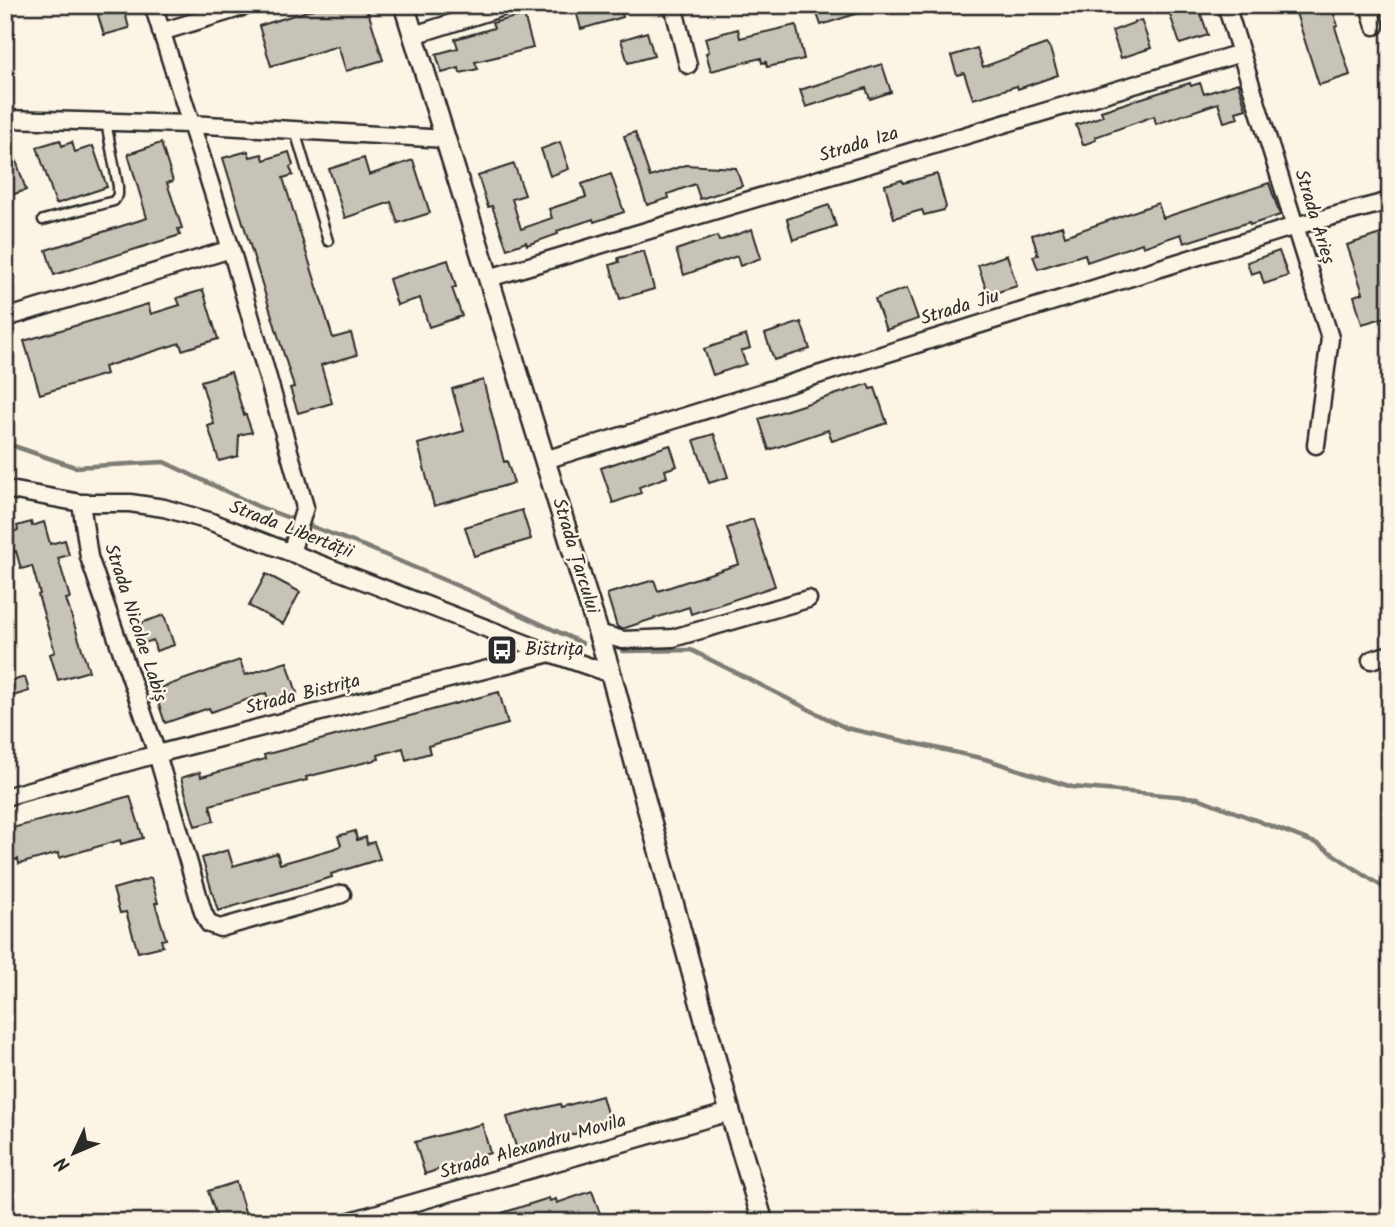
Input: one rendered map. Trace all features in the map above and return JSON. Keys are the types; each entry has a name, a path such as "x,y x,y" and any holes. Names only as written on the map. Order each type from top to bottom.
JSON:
{"street":[{"path":"153,5 231,249 305,507 291,553"},
{"path":"161,32 249,5"},
{"name":"Strada Țarcului","path":"404,5 611,674 730,1112 763,1222"},
{"path":"414,35 509,5"},
{"path":"673,5 688,65"},
{"name":"Strada Arieș","path":"1226,5 1330,338 1315,445"},
{"path":"1369,5 1375,26"},
{"name":"Strada Iza","path":"489,278 1241,53"},
{"path":"5,119 189,124 446,139"},
{"name":"Strada Jiu","path":"545,460 1295,226 1390,201"},
{"path":"9,317 231,249"},
{"name":"Strada Libertății","path":"5,489 81,503 130,503 164,508 209,521 550,653"},
{"name":"Strada Nicolae Labiș","path":"81,503 89,557 157,754 195,887 209,924 220,928 342,894"},
{"path":"598,633 623,640 673,638 808,599"},
{"path":"550,653 611,674"},
{"name":"Strada Bistrița","path":"5,797 157,754 550,653"},
{"path":"1371,660 1390,654"},
{"name":"Strada Alexandru Movila","path":"347,1222 730,1112"}],"lane":[{"path":"43,220 114,201 118,195 106,122"},
{"path":"295,131 328,241"}],"building":[{"path":"95,5 123,5 129,28 104,35"},
{"path":"326,5 366,5 383,60 346,71 338,46 271,66 259,26"},
{"path":"619,5 623,17 581,29 575,7"},
{"path":"814,5 874,5 874,8 821,25"},
{"path":"1180,5 1198,5 1208,35 1180,44 1168,9"},
{"path":"1310,5 1331,5 1350,75 1319,85 1295,10"},
{"path":"524,15 533,48 475,62 478,69 460,73 459,68 442,73 436,54 458,48 455,39 494,28 492,23"},
{"path":"1141,20 1151,48 1121,58 1112,31"},
{"path":"796,25 804,59 767,67 761,58 711,71 705,38 738,29 740,38"},
{"path":"647,32 654,56 628,63 621,40"},
{"path":"1046,44 1058,75 1018,89 1017,86 973,99 964,73 957,75 951,56 977,48 983,67"},
{"path":"882,64 891,92 870,99 866,88 806,107 800,90"},
{"path":"1190,83 1191,86 1200,83 1204,94 1238,83 1246,109 1236,112 1238,118 1224,122 1218,103 1156,124 1154,116 1095,137 1096,140 1083,145 1076,125 1103,116 1101,111"},
{"path":"635,132 650,177 685,165 736,168 742,186 700,199 695,184 668,194 669,198 647,205 624,136"},
{"path":"8,136 26,190 5,197 5,137"},
{"path":"60,140 62,146 72,142 75,152 93,146 107,187 56,204 37,147"},
{"path":"560,142 569,169 550,176 541,149"},
{"path":"161,143 173,181 167,183 182,228 178,229 180,235 54,275 46,250 147,218 128,154"},
{"path":"248,151 250,157 262,154 264,160 289,152 293,175 283,178 333,338 351,333 357,355 321,365 332,403 298,413 290,388 294,387 223,158"},
{"path":"364,158 369,175 413,160 430,213 398,223 391,202 345,218 329,169"},
{"path":"514,164 525,195 512,199 521,229 552,218 549,209 586,197 582,184 611,174 624,212 594,222 593,219 527,245 526,242 507,249 492,206 488,207 478,176"},
{"path":"937,174 946,207 944,210 924,215 922,210 894,218 885,185"},
{"path":"1269,183 1280,215 1250,225 1249,222 1184,243 1181,234 1143,247 1142,243 1087,262 1085,254 1038,269 1033,256 1038,255 1032,235 1062,226 1065,236 1158,203 1163,218"},
{"path":"829,205 836,226 793,240 787,219"},
{"path":"752,229 761,258 740,266 737,256 684,275 676,250 717,236 719,241"},
{"path":"1390,231 1390,316 1362,324 1354,296 1363,293 1347,245"},
{"path":"644,251 654,289 620,299 610,265 619,262 618,258"},
{"path":"1279,251 1288,276 1264,284 1260,271 1251,274 1247,262"},
{"path":"1007,255 1017,286 988,295 978,265"},
{"path":"448,260 456,287 452,288 462,316 429,327 420,298 397,305 389,279"},
{"path":"907,288 918,319 886,330 875,299"},
{"path":"203,290 218,339 182,350 180,343 104,367 106,374 40,394 24,341 148,304 151,314 180,305 177,298"},
{"path":"801,322 810,349 774,360 765,334"},
{"path":"746,335 750,348 741,351 746,364 713,375 704,349"},
{"path":"231,372 252,432 239,435 238,456 219,461 208,426 214,424 201,381"},
{"path":"483,380 504,462 507,461 514,483 434,506 418,444 464,431 452,389"},
{"path":"868,384 870,389 875,388 887,423 832,441 828,430 769,450 759,419"},
{"path":"714,434 728,477 709,483 694,440"},
{"path":"670,445 677,466 665,470 667,477 639,487 641,493 613,503 601,468"},
{"path":"522,510 531,539 474,556 465,527"},
{"path":"753,519 775,586 691,614 689,607 622,629 617,627 607,594 654,580 658,591 739,564 727,528"},
{"path":"31,522 32,526 44,522 50,544 65,540 69,555 58,558 70,598 66,599 89,671 58,680 50,654 55,652 32,566 21,569 16,551 10,553 5,535 18,530 17,526"},
{"path":"266,574 300,592 283,624 249,606"},
{"path":"164,615 174,645 156,651 153,640 139,645 132,626"},
{"path":"240,660 245,675 287,662 297,693 269,702 266,693 211,712 209,708 165,723 154,690"},
{"path":"25,677 29,691 13,696 8,682"},
{"path":"499,692 508,724 428,746 430,753 406,760 403,748 378,755 379,759 210,805 214,821 195,826 181,778 200,772 201,777 265,759 264,755"},
{"path":"130,796 143,838 121,844 120,840 59,858 58,853 19,864 18,859 10,861 5,846 5,830"},
{"path":"355,831 357,840 366,837 367,844 374,842 380,859 331,874 332,877 218,911 202,858 228,850 233,866 277,853 280,864 336,848 341,845 338,836"},
{"path":"151,878 166,939 161,940 163,946 138,952 126,912 120,913 113,889"},
{"path":"602,1096 610,1124 517,1150 507,1117"},
{"path":"482,1124 490,1153 425,1174 415,1142"},
{"path":"236,1182 246,1215 218,1222 208,1191"},
{"path":"592,1191 603,1222 483,1222 483,1219 549,1198 550,1201 556,1199 557,1203"}],"waterway":[{"path":"5,443 75,467 164,462 257,506 364,546 582,643"},
{"path":"623,651 691,650 846,728 985,759 1072,787 1198,798 1318,844 1390,892"}],"place":[{"name":"Bistrița","path":"502,650"}]}
